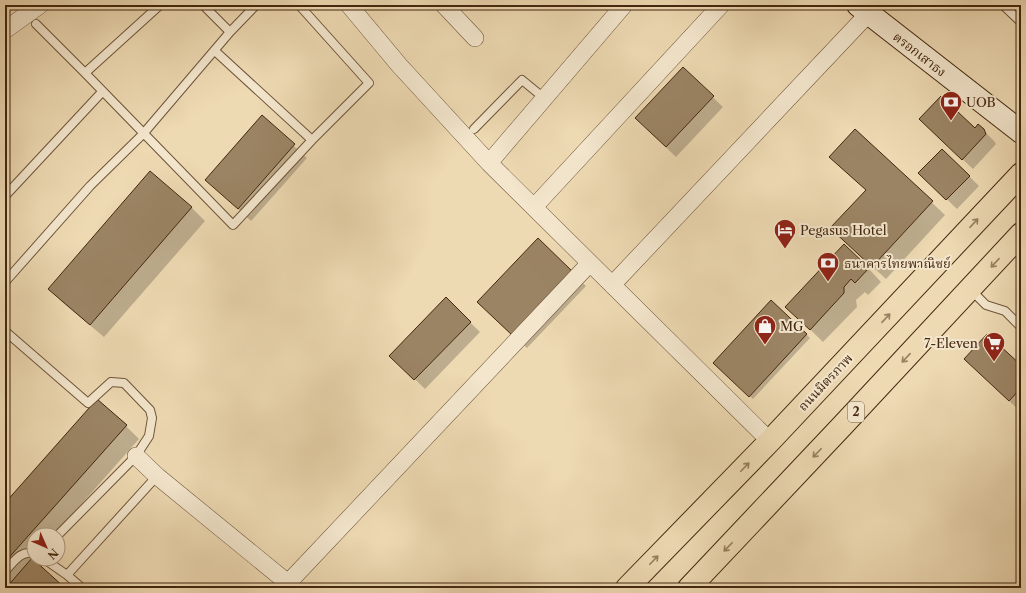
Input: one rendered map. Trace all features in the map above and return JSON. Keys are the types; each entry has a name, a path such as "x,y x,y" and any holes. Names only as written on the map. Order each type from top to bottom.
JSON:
{"highway":[{"name":"ถนนมิตรภาพ","path":"627,588 770,440 1021,174"},
{"name":"2","path":"689,588 838,431 1021,234"}],"street":[{"path":"5,30 40,5"},
{"path":"349,5 399,65 489,163 770,440"},
{"path":"444,5 475,38"},
{"path":"489,163 624,5"},
{"path":"534,207 721,5"},
{"path":"612,285 863,9"},
{"name":"ตรอกเสาธง","path":"863,9 1021,132"},
{"path":"136,456 157,476 289,586 590,263"}],"lane":[{"path":"85,73 160,5"},
{"path":"203,5 230,32"},
{"path":"5,282 90,186 143,134 230,32 256,5"},
{"path":"36,24 232,225 312,140 369,83 299,5"},
{"path":"1003,5 1021,22"},
{"path":"215,51 312,140"},
{"path":"474,129 522,80 544,98"},
{"path":"5,196 102,92"},
{"path":"970,289 986,305 1005,311 1020,324"},
{"path":"5,331 88,402 111,382 124,383 150,410 152,418 149,436 136,456 66,528"},
{"path":"67,575 157,476"},
{"path":"5,571 22,554 26,552"},
{"path":"56,567 82,588"}],"building":[{"path":"683,67 714,96 666,147 635,118"},
{"path":"941,96 975,128 978,124 984,129 986,134 962,160 919,119"},
{"path":"262,115 295,144 238,209 205,180"},
{"path":"855,129 933,201 872,267 830,228 866,190 829,157"},
{"path":"942,149 970,176 946,200 918,173"},
{"path":"150,171 192,207 90,325 48,289"},
{"path":"538,238 573,272 513,336 477,302"},
{"path":"844,244 869,268 855,283 851,279 844,287 844,293 810,330 785,307"},
{"path":"446,297 471,322 414,380 389,356"},
{"path":"771,300 807,334 749,397 713,363"},
{"path":"987,334 1021,365 1021,388 1009,401 964,359"},
{"path":"97,399 127,425 36,527 26,527 26,538 5,562 5,503"},
{"path":"1021,403 1021,413 1016,409"},
{"path":"26,565 26,567 42,567 65,588 6,588"}],"place":[{"name":"UOB","path":"951,122"},
{"name":"Pegasus Hotel","path":"785,250"},
{"name":"ธนาคารไทยพาณิชย์","path":"828,282"},
{"name":"MG","path":"765,346"},
{"name":"7-Eleven","path":"994,362"}]}
